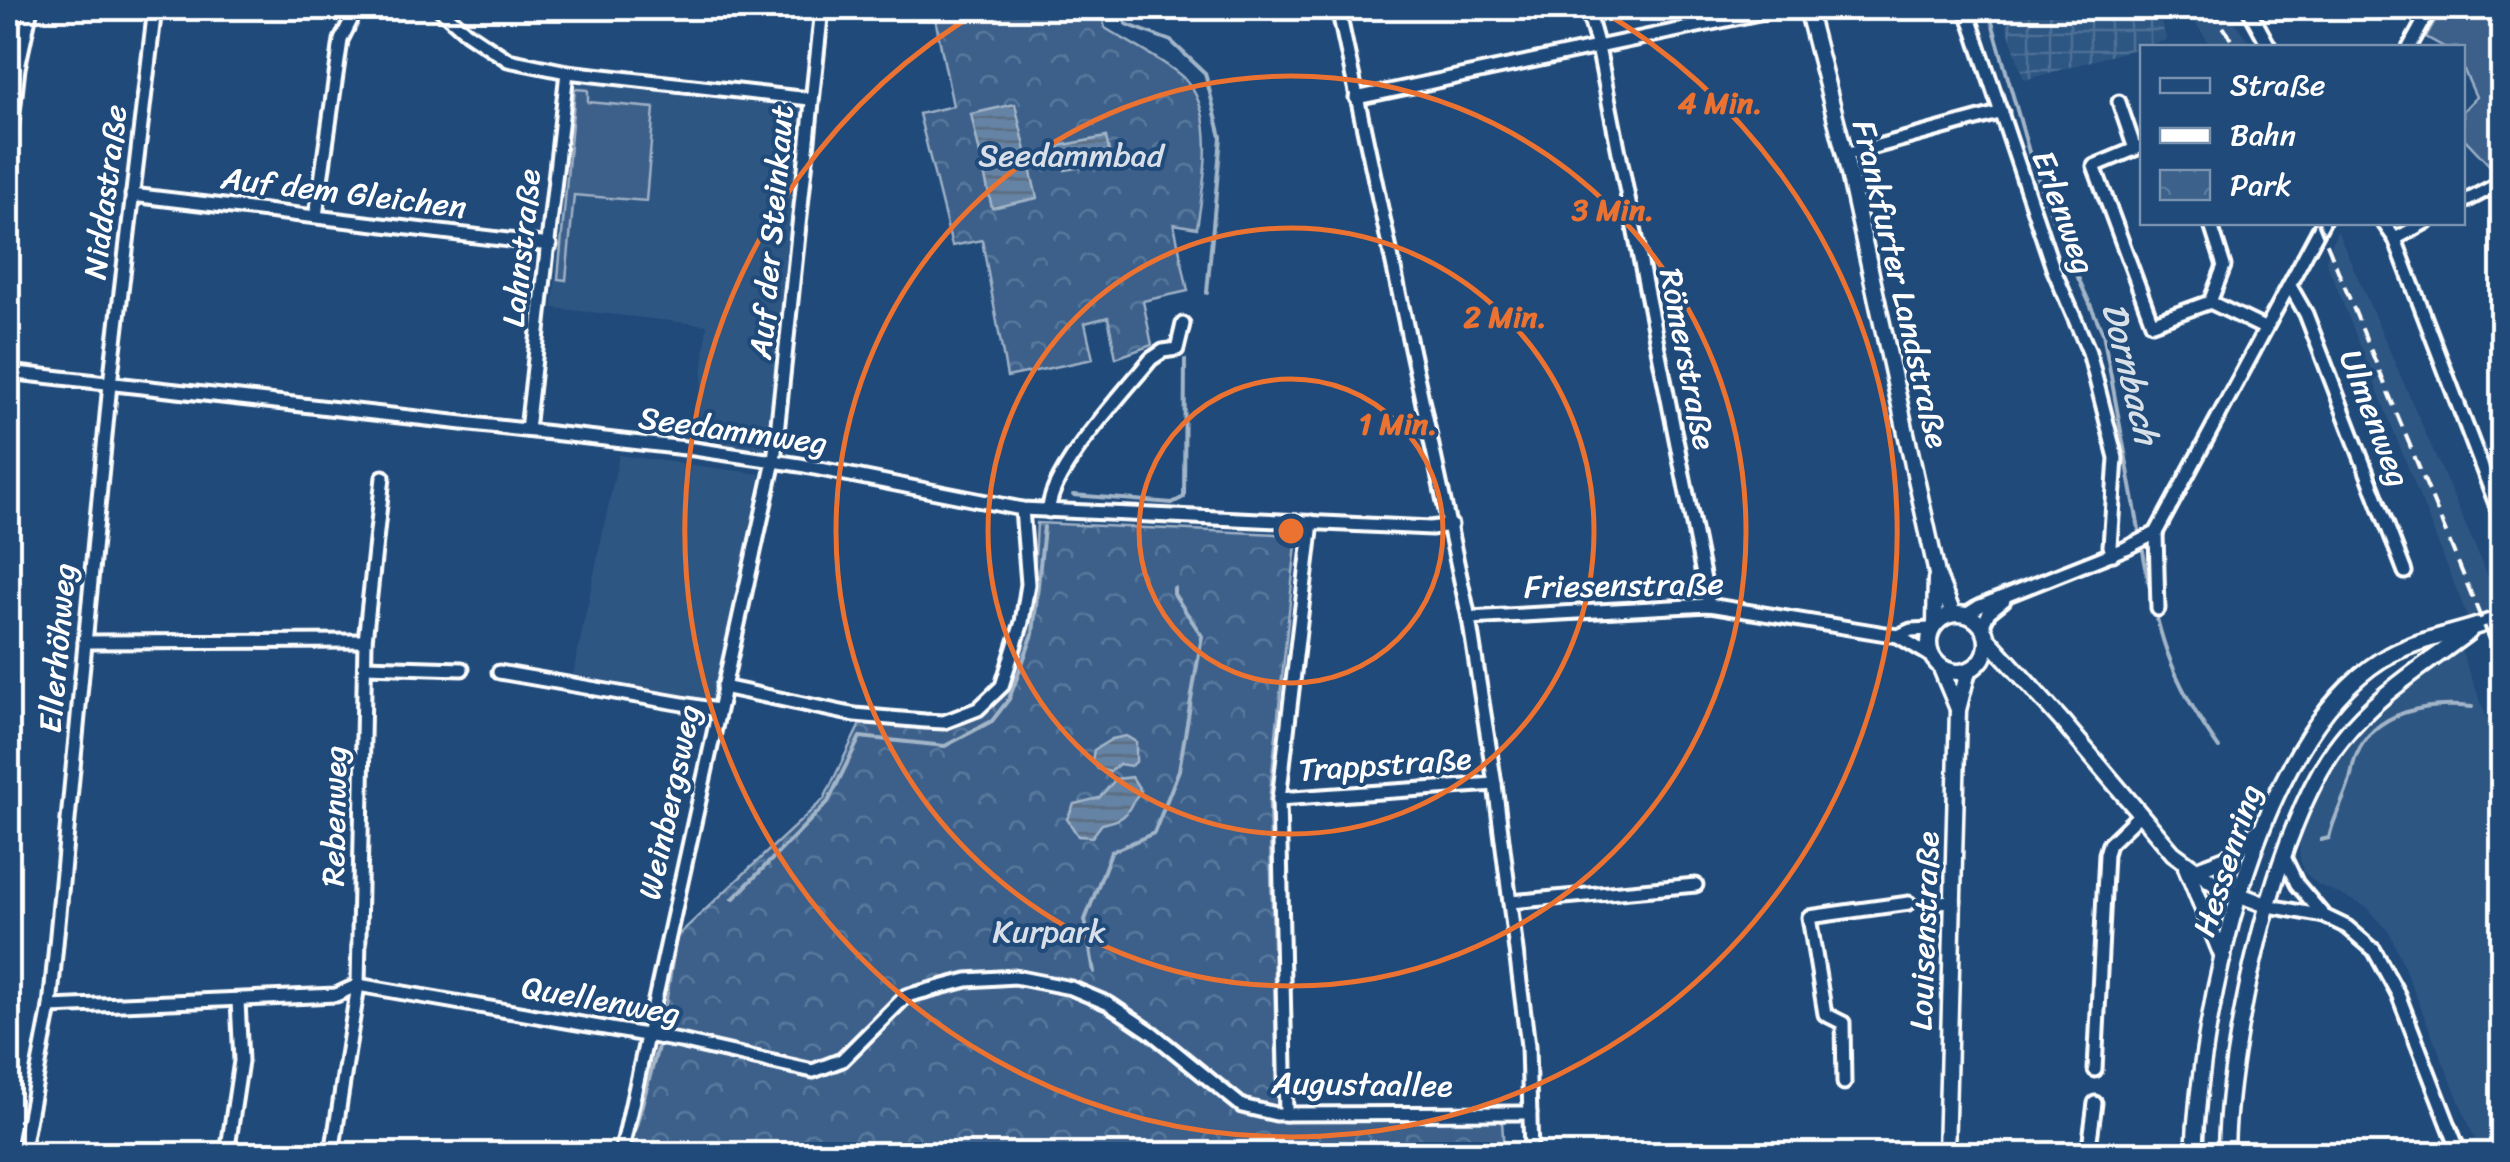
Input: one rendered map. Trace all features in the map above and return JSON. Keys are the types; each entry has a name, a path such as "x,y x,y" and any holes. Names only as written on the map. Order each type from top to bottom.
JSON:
{"street":[{"path":"8,158 18,68 31,8"},
{"name":"Niddastraße","path":"110,384 155,8"},
{"path":"316,216 341,40 357,8"},
{"path":"439,8 508,60 567,72 810,99"},
{"name":"Auf der Steinkaut","path":"774,461 822,8"},
{"path":"1338,8 1469,618 1495,784 1528,1046 1532,1154"},
{"name":"Römerstraße","path":"1587,8 1598,47 1708,605"},
{"path":"1356,98 1783,8"},
{"name":"Frankfurter Landstraße","path":"1807,8 1846,155 1937,574 1933,627"},
{"name":"Erlenweg","path":"1966,8 2053,268 2089,352 2116,458 2110,546 2113,554"},
{"path":"2248,8 2268,45"},
{"path":"2411,45 2431,8"},
{"name":"Lahnstraße","path":"528,430 567,72"},
{"path":"2119,102 2139,148 2094,166 2152,323 2210,302 2264,328"},
{"path":"1846,155 2002,112"},
{"path":"2465,201 2502,182"},
{"name":"Auf dem Gleichen","path":"132,195 550,245"},
{"path":"2210,302 2224,266 2211,225"},
{"path":"2158,610 2153,535 2321,225"},
{"path":"2386,225 2395,239 2502,520"},
{"path":"2395,239 2421,225"},
{"name":"Ulmenweg","path":"2290,286 2306,314 2405,572"},
{"path":"1049,511 1048,499 1080,448 1151,359 1163,351 1177,349 1183,324"},
{"name":"Seedammweg","path":"8,372 774,461 1022,509 1451,526"},
{"name":"Ellerhöhweg","path":"22,1152 50,1008 110,384"},
{"name":"Weinbergsweg","path":"620,1154 774,461"},
{"name":"Rebenweg","path":"332,1154 358,985 365,641 383,478"},
{"path":"723,687 855,715 944,722 978,709 1002,686 1022,622 1028,584 1022,509"},
{"path":"1286,1114 1278,799 1312,522"},
{"path":"2011,594 1989,612 1983,658 1968,670 1948,671 1935,661 1928,638 1933,627 1960,614 1980,606 2113,554 2153,535"},
{"name":"Frankfurter Landstraße","path":"1937,574 1960,614"},
{"name":"Friesenstraße","path":"1469,618 1708,605 1898,636 1933,627"},
{"path":"1960,614 1984,633 2138,816 2188,866 2240,896 2269,906 2324,916 2347,926 2382,962 2460,1154"},
{"path":"2474,629 2502,617"},
{"name":"Hessenring","path":"2194,1150 2204,1051 2240,896 2262,826 2296,758 2336,702 2368,670 2404,648 2474,629"},
{"name":"Hessenring","path":"2226,1150 2239,1028 2269,906 2315,782 2340,741 2396,684 2474,629"},
{"name":"Friesenstraße","path":"1898,636 1935,661"},
{"path":"84,642 365,641"},
{"path":"1983,658 2019,674"},
{"name":"Louisenstraße","path":"1935,661 1958,710"},
{"path":"365,666 462,669"},
{"name":"Louisenstraße","path":"1946,1154 1958,710 1968,670"},
{"path":"499,672 717,710"},
{"name":"Trappstraße","path":"1278,799 1495,784"},
{"path":"2096,1070 2106,854 2109,844 2138,816"},
{"path":"2188,866 2226,858 2262,826"},
{"name":"Hessenring","path":"2285,859 2297,884 2324,916"},
{"path":"2188,866 2224,959"},
{"path":"1510,902 1696,884"},
{"path":"1937,902 1954,901"},
{"path":"1844,1083 1843,1023 1825,1014 1810,916 1909,903"},
{"name":"Quellenweg","path":"50,1008 336,995 358,985 647,1036 813,1071 842,1060 906,996 967,980 1015,977 1071,988 1109,1004"},
{"path":"227,1154 241,1061 238,1001"},
{"name":"Augustaallee","path":"1109,1004 1152,1033 1242,1106 1286,1114 1530,1113"},
{"path":"2088,1154 2095,1104"},
{"path":"2194,1150 2215,1140 2226,1150"},
{"path":"8,1147 22,1152"}],"shaded area":[{"path":"2001,8 2156,8 2167,40 2024,80"},
{"path":"2185,8 2224,8 2252,45 2211,45"},
{"path":"572,82 805,109 767,453 696,444 707,325 553,308"},
{"path":"1015,104 1037,198 992,208 971,114"},
{"path":"1106,137 1111,161 1065,170 1059,146"},
{"path":"2337,230 2501,606 2495,611 2468,619 2326,260"},
{"path":"619,455 760,474 714,703 573,674"},
{"path":"2460,648 2502,757 2502,1154 2481,1154 2390,933 2367,907 2317,884 2303,871 2299,854 2301,829 2308,814 2332,769 2355,738 2388,700 2416,676"},
{"path":"1126,736 1136,742 1136,762 1131,766 1119,764 1110,772 1098,769 1092,761 1094,750"},
{"path":"1132,777 1141,791 1124,815 1102,824 1092,837 1078,836 1067,819 1074,804 1099,798 1116,779"}],"green space":[{"name":"Seedammbad","path":"933,8 1100,8 1105,28 1163,62 1189,84 1203,116 1206,154 1202,193 1197,228 1174,224 1188,291 1143,301 1152,345 1116,358 1108,317 1085,323 1093,359 1007,377 982,240 952,246 919,114 953,106"},
{"path":"2442,8 2502,8 2502,162 2492,168 2465,139 2465,109 2476,97 2465,72 2465,45 2440,45 2426,37"},
{"path":"575,89 588,90 588,102 654,108 646,201 574,195 566,280 558,279"},
{"name":"Kurpark","path":"1037,523 1297,535 1269,802 1278,1120 1502,1120 1504,1154 629,1154 659,1046 677,936 824,799 861,722 947,727 976,718 997,700 1013,675 1023,646 1030,614"}],"waterway":[{"path":"1121,8 1126,24 1171,41 1205,73 1221,137 1207,293"},
{"name":"Dornbach","path":"1988,8 2031,159 2058,233 2103,333 2140,535"},
{"path":"1073,495 1172,503 1184,497 1185,360"},
{"path":"733,899 828,802 860,737 945,746 992,721 1009,699 1033,634 1044,527"},
{"name":"Dornbach","path":"2142,545 2167,652 2188,699 2219,748"},
{"path":"1094,972 1085,920 1111,852 1154,833 1179,770 1202,636 1174,594 1174,588"},
{"name":"Dornbach","path":"2321,840 2329,838 2356,756 2376,728 2421,708 2472,707"},
{"path":"628,1154 657,1049"}],"tunnel":[{"path":"1909,903 1937,902"}],"railway":[{"path":"2210,8 2236,45"},
{"path":"2319,225 2502,669"}]}
